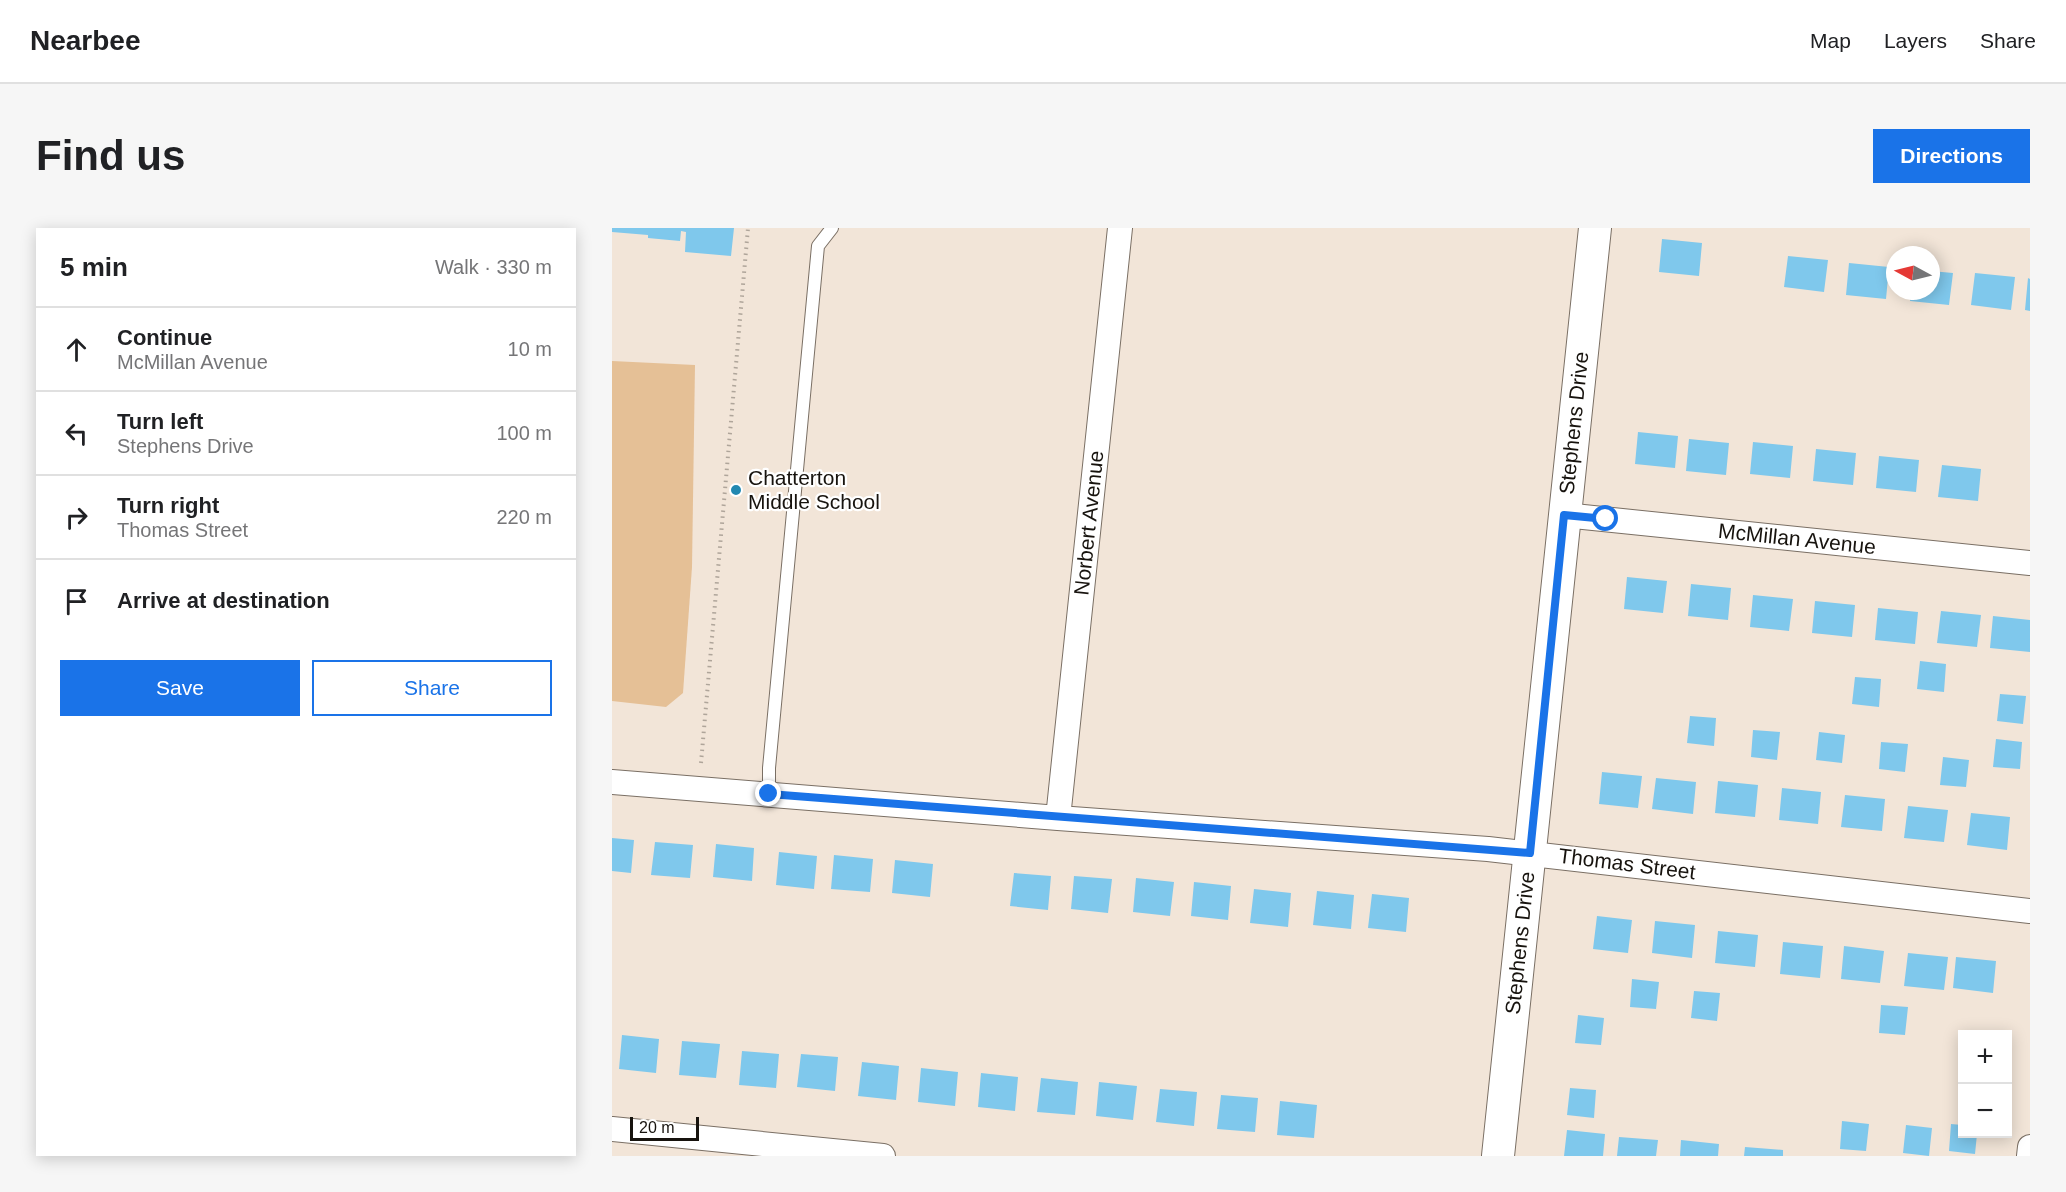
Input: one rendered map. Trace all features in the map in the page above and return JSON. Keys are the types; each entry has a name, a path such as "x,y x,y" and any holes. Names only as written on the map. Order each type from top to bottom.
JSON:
{"street":[{"name":"Norbert Avenue","path":"1058,818 1120,228"},
{"name":"Stephens Drive","path":"1498,1156 1595,228"},
{"name":"McMillan Avenue","path":"1564,515 2030,563"},
{"name":"Thomas Street","path":"612,782 1530,853 2030,911"},
{"path":"612,1129 883,1156"},
{"path":"2029,1156 2030,1147"}],"lane":[{"path":"769,794 771,744 818,246 832,228"}],"path":[{"path":"701,763 748,228"}],"shaded area":[{"path":"612,361 695,365 692,567 683,693 666,707 612,701"}],"building":[{"path":"612,228 734,228 731,256 685,252 686,232 681,231 680,241 612,232"},
{"path":"1662,239 1702,243 1699,276 1659,272"},
{"path":"1788,256 1828,260 1824,292 1784,287"},
{"path":"1849,263 1886,267 1886,299 1846,295"},
{"path":"1940,272 1953,273 1949,305 1910,301 1940,300"},
{"path":"1975,273 2015,277 2011,310 1971,305"},
{"path":"2028,278 2030,279 2030,311 2025,310"},
{"path":"1638,432 1678,436 1675,468 1635,464"},
{"path":"1689,439 1729,443 1726,475 1686,471"},
{"path":"1753,442 1793,446 1790,478 1750,474"},
{"path":"1816,449 1856,453 1853,485 1813,481"},
{"path":"1879,456 1919,460 1916,492 1876,488"},
{"path":"1942,465 1981,469 1978,501 1938,497"},
{"path":"1627,577 1667,581 1663,613 1624,609"},
{"path":"1691,584 1731,588 1728,620 1688,616"},
{"path":"1753,595 1793,599 1789,631 1750,627"},
{"path":"1815,601 1855,605 1852,637 1812,633"},
{"path":"1878,608 1918,612 1915,644 1875,640"},
{"path":"1941,611 1981,615 1977,647 1937,643"},
{"path":"1993,616 2030,620 2030,652 1990,648"},
{"path":"1920,661 1946,664 1944,692 1917,689"},
{"path":"1855,677 1881,679 1879,707 1852,704"},
{"path":"2000,694 2026,696 2023,724 1997,721"},
{"path":"1690,716 1716,718 1714,746 1687,743"},
{"path":"1753,730 1780,732 1777,760 1751,757"},
{"path":"1819,732 1845,735 1842,763 1816,760"},
{"path":"1996,739 2022,742 2020,769 1993,767"},
{"path":"1881,742 1908,744 1905,772 1879,769"},
{"path":"1943,757 1969,760 1966,787 1940,785"},
{"path":"1602,772 1642,776 1638,808 1599,804"},
{"path":"1656,778 1696,782 1693,814 1652,809"},
{"path":"1718,781 1758,785 1755,817 1715,813"},
{"path":"1782,788 1821,792 1818,824 1779,820"},
{"path":"1845,795 1885,799 1882,831 1841,827"},
{"path":"1908,806 1948,810 1944,842 1904,838"},
{"path":"1971,813 2010,817 2007,850 1967,845"},
{"path":"612,838 634,840 631,873 612,871"},
{"path":"655,842 693,845 690,878 651,875"},
{"path":"716,844 754,848 752,881 713,877"},
{"path":"779,852 817,856 814,889 776,885"},
{"path":"834,855 873,859 870,892 831,889"},
{"path":"895,860 933,864 930,897 892,893"},
{"path":"1014,873 1051,876 1048,910 1010,906"},
{"path":"1074,876 1112,879 1108,913 1071,909"},
{"path":"1136,878 1174,882 1170,916 1133,912"},
{"path":"1194,882 1231,886 1228,920 1191,916"},
{"path":"1254,889 1291,893 1288,927 1250,923"},
{"path":"1317,891 1354,895 1351,929 1313,925"},
{"path":"1372,894 1409,898 1406,932 1368,928"},
{"path":"1597,916 1632,920 1628,953 1593,949"},
{"path":"1655,921 1695,925 1692,958 1652,953"},
{"path":"1718,931 1758,935 1755,967 1715,963"},
{"path":"1783,942 1823,946 1820,978 1780,974"},
{"path":"1844,946 1884,951 1880,983 1841,979"},
{"path":"1908,953 1948,957 1944,990 1904,986"},
{"path":"1956,957 1996,961 1993,993 1953,988"},
{"path":"1632,979 1659,982 1656,1009 1630,1007"},
{"path":"1694,991 1720,993 1717,1021 1691,1018"},
{"path":"1881,1005 1908,1007 1905,1035 1879,1033"},
{"path":"1578,1015 1604,1018 1601,1045 1575,1043"},
{"path":"622,1035 659,1039 656,1073 619,1069"},
{"path":"682,1041 720,1044 716,1078 679,1075"},
{"path":"742,1051 779,1054 776,1088 739,1085"},
{"path":"801,1054 838,1057 835,1091 797,1087"},
{"path":"862,1062 899,1066 896,1100 858,1096"},
{"path":"921,1068 958,1072 955,1106 918,1102"},
{"path":"981,1073 1018,1077 1015,1111 978,1107"},
{"path":"1041,1078 1078,1082 1075,1115 1037,1112"},
{"path":"1099,1082 1137,1086 1133,1120 1096,1116"},
{"path":"1570,1088 1596,1090 1594,1118 1567,1115"},
{"path":"1160,1089 1197,1092 1194,1126 1156,1122"},
{"path":"1221,1095 1258,1098 1255,1132 1217,1129"},
{"path":"1280,1101 1317,1105 1314,1138 1277,1135"},
{"path":"1842,1121 1869,1124 1866,1151 1840,1149"},
{"path":"1951,1124 1958,1125 1958,1138 1977,1138 1975,1154 1949,1151"},
{"path":"1906,1125 1932,1128 1929,1156 1903,1153"},
{"path":"1567,1130 1605,1134 1603,1156 1564,1156"},
{"path":"1619,1137 1658,1140 1656,1156 1617,1156"},
{"path":"1681,1140 1719,1144 1718,1156 1680,1156"},
{"path":"1745,1147 1783,1150 1783,1156 1744,1156"}],"place":[{"name":"Chatterton Middle School","path":"736,490"}],"route":[{"path":"769,794 1530,853 1564,515 1606,519"}]}
